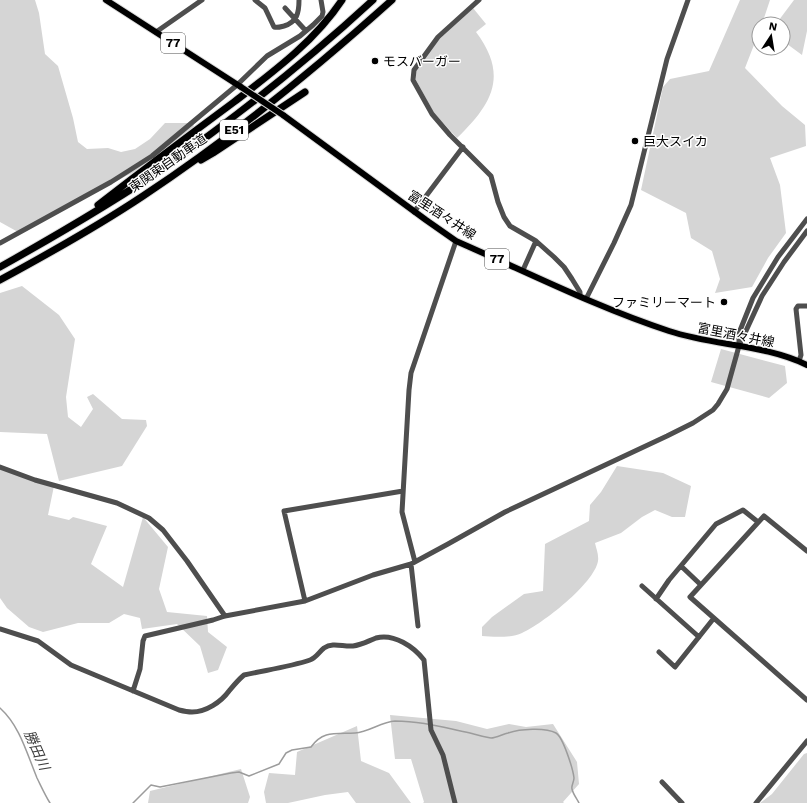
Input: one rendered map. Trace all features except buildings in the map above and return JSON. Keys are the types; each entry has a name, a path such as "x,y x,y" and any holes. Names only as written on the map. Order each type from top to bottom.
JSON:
{"highway":[{"path":"71,227 274,70 326,22 342,0"},
{"name":"東関東自動車道","path":"0,267 71,227 167,165 300,64 373,0"},
{"name":"東関東自動車道","path":"0,280 65,244 142,196 174,174 265,107 351,37 392,0"},
{"path":"174,174 213,153 305,92"}],"main road":[{"name":"富里酒々井線","path":"106,0 283,114 414,212 456,241 586,299 669,331 689,337 773,353 807,365"}],"street":[{"path":"156,32 202,0"},
{"path":"255,0 265,8 274,27 276,28 288,25 296,19 299,0"},
{"path":"0,243 111,182 152,156 239,86 267,56 306,31 322,16 323,12 321,0"},
{"path":"479,0 438,37 414,70 413,80 432,114 450,135 491,176 498,202 504,217 510,226 536,241 554,257 564,267 580,292 580,296"},
{"path":"586,299 631,205 667,59 688,0"},
{"path":"286,8 306,31"},
{"path":"414,212 463,147"},
{"path":"739,346 739,332 753,298 778,257 807,219"},
{"path":"133,692 140,669 143,641 145,636 225,616 305,601 372,575 413,563 504,512 667,436 693,423 713,410 727,389 739,346 772,279 807,231"},
{"path":"418,626 413,563 402,512 409,390 411,373 456,241"},
{"path":"523,270 536,241"},
{"path":"799,361 801,355 796,309 798,306 807,306"},
{"path":"0,467 35,480 113,501 149,518 163,530 187,561 225,616"},
{"path":"305,601 284,511 403,491"},
{"path":"656,599 716,524 743,510 758,522"},
{"path":"807,551 764,516 690,597 807,700"},
{"path":"681,566 701,585"},
{"path":"642,586 698,637"},
{"path":"659,652 675,667 714,618"},
{"path":"0,629 38,641 71,665 133,692 179,710 193,712 209,708 220,701 244,675 312,660 324,648 335,644 346,647 361,645 378,638 390,638 407,644 418,652 424,660 432,730 443,755 455,803"},
{"path":"756,803 807,741"},
{"path":"662,782 682,803"}],"shaded area":[{"path":"0,0 35,0 39,13 45,54 58,66 73,118 78,142 87,149 108,148 121,152 135,149 150,139 165,123 193,123 195,132 188,143 166,157 18,232 0,222"},
{"path":"740,0 770,0 765,16 751,16 751,53 745,68 782,106 805,125 806,146 770,158 780,185 786,233 768,258 752,287 715,293 720,279 712,251 691,238 686,213 641,190 663,87 670,79 709,71"},
{"path":"794,0 807,0 807,31 802,55 791,47 791,16 782,16"},
{"path":"473,8 486,24 476,32 486,48 492,62 494,76 492,89 487,101 479,113 457,138 434,113 416,80 415,71 439,38"},
{"path":"22,286 59,315 75,339 66,397 68,417 81,427 93,409 87,397 93,394 122,419 146,420 147,426 122,466 59,481 47,434 0,432 0,293"},
{"path":"721,349 785,366 787,383 769,398 711,382"},
{"path":"617,466 663,473 691,486 685,517 672,517 655,510 642,517 621,533 595,543 598,561 594,570 577,592 554,612 518,635 502,637 482,636 482,627 492,617 524,594 543,591 545,544 589,521 590,505 601,492"},
{"path":"0,468 54,486 48,515 69,520 73,517 107,526 91,564 123,587 143,517 168,547 159,589 167,612 207,616 208,632 227,647 218,670 208,673 200,646 177,624 142,629 140,618 124,614 109,623 78,623 43,632 29,627 7,608 0,598"},
{"path":"390,715 456,721 487,729 509,724 526,727 553,724 577,762 579,784 563,802 564,803 423,803 424,802 411,759 395,759"},
{"path":"357,726 361,761 389,773 411,803 356,803 348,792 288,803 266,803 264,792 269,773 295,775 297,752"},
{"path":"807,753 807,803 760,803 772,794 804,754"},
{"path":"241,769 250,797 248,803 148,803 150,791"}],"waterway":[{"name":"勝田川","path":"0,708 7,715 18,732 37,778 50,803"},
{"path":"133,803 151,785 160,787 239,772 249,776 279,764 286,753 292,750 311,747 325,735 336,733 355,733 395,721 433,725 491,738 526,730 539,729 556,733 562,740 570,761 574,778 572,789 579,803"}],"place":[{"name":"モスバーガー","path":"375,61"},
{"name":"巨大スイカ","path":"635,141"},
{"name":"ファミリーマート","path":"724,302"}]}
